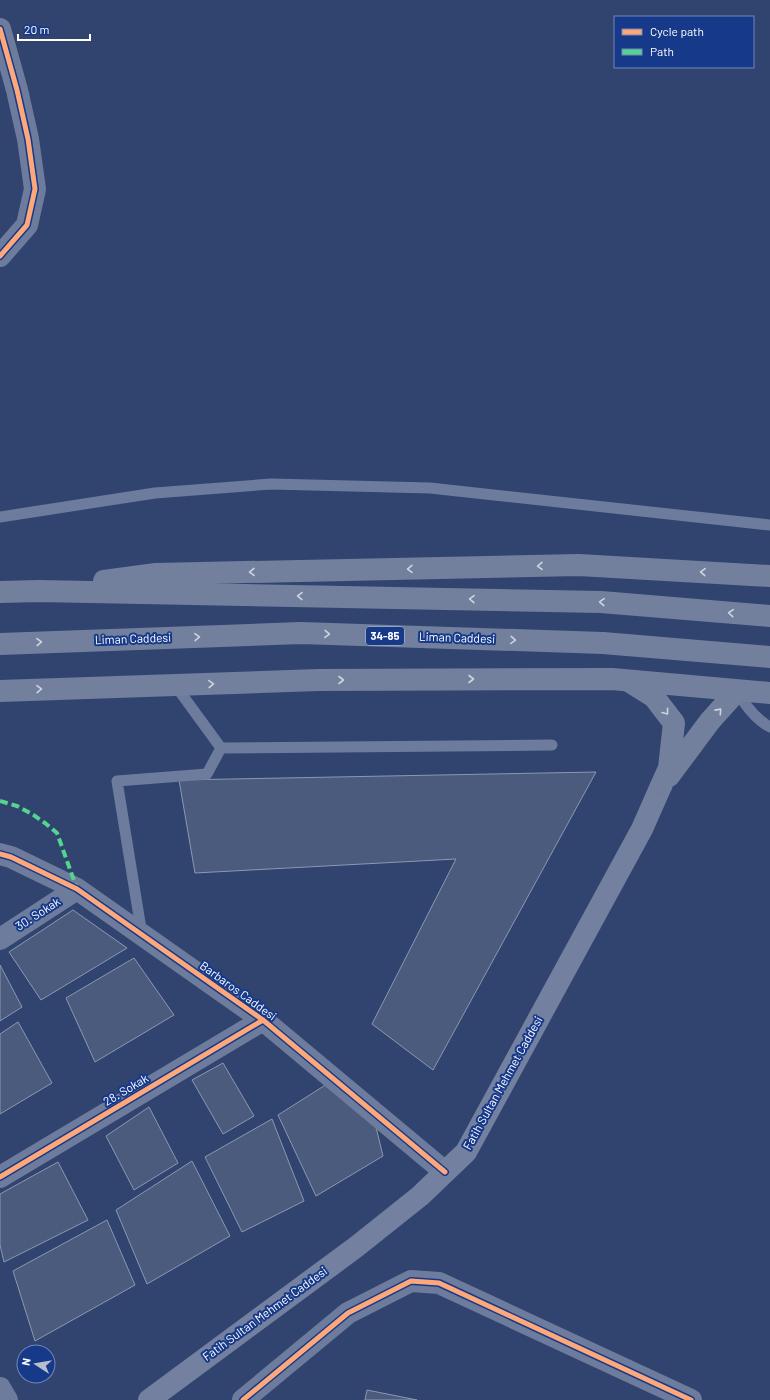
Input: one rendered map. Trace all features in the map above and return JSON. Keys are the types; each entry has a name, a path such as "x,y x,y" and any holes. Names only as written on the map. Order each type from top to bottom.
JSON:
{"highway":[{"path":"39,591 156,574 579,565 770,576"},
{"path":"0,592 39,591 601,602 770,616"},
{"name":"Liman Caddesi","path":"0,644 300,633 603,643 770,657"},
{"path":"0,691 318,680 625,680 770,693"},
{"path":"625,680 654,697 674,723 669,768 661,786"},
{"path":"661,786 710,721 737,691"}],"main road":[{"name":"Fatih Sultan Mehmet Caddesi","path":"149,1400 356,1247 420,1196 466,1152 642,829 661,786"}],"street":[{"path":"0,29 28,139 35,189 28,225 0,256"},
{"name":"Barbaros Caddesi","path":"0,854 11,857 77,889 262,1020 445,1172"},
{"name":"30. Sokak","path":"0,939 77,889"},
{"name":"28. Sokak","path":"0,1177 262,1020"},
{"path":"243,1400 348,1313 411,1281 439,1283 691,1400"},
{"path":"0,1388 8,1400"}],"lane":[{"path":"0,517 155,493 272,484 430,488 770,525"},
{"path":"175,685 221,748"},
{"path":"737,691 745,705 770,727"},
{"path":"221,748 552,744"},
{"path":"142,935 117,780 207,774 221,748"}],"building":[{"path":"596,772 433,1070 372,1024 456,859 195,873 179,780"},
{"path":"73,910 127,948 41,1000 9,952"},
{"path":"134,958 174,1015 95,1062 66,998"},
{"path":"0,965 22,1007 0,1021"},
{"path":"18,1022 52,1083 0,1114 0,1034"},
{"path":"223,1063 254,1116 223,1134 192,1080"},
{"path":"327,1084 374,1119 383,1156 316,1196 278,1115"},
{"path":"149,1107 178,1163 134,1190 106,1136"},
{"path":"272,1119 304,1201 242,1232 205,1157"},
{"path":"192,1161 230,1236 147,1284 116,1210"},
{"path":"58,1162 88,1220 4,1262 0,1245 0,1194"},
{"path":"107,1220 135,1285 35,1341 13,1271"},
{"path":"367,1390 417,1400 365,1400"}],"marked path":[{"path":"0,801 17,806 32,814 57,833 77,889"}],"cycle path":[{"path":"0,29 17,90 28,139 35,189 27,225 0,256"},
{"path":"0,854 11,857 77,889 263,1020 445,1172"},
{"path":"0,1177 263,1020"},
{"path":"243,1400 348,1313 411,1281 439,1283 691,1400"}]}
